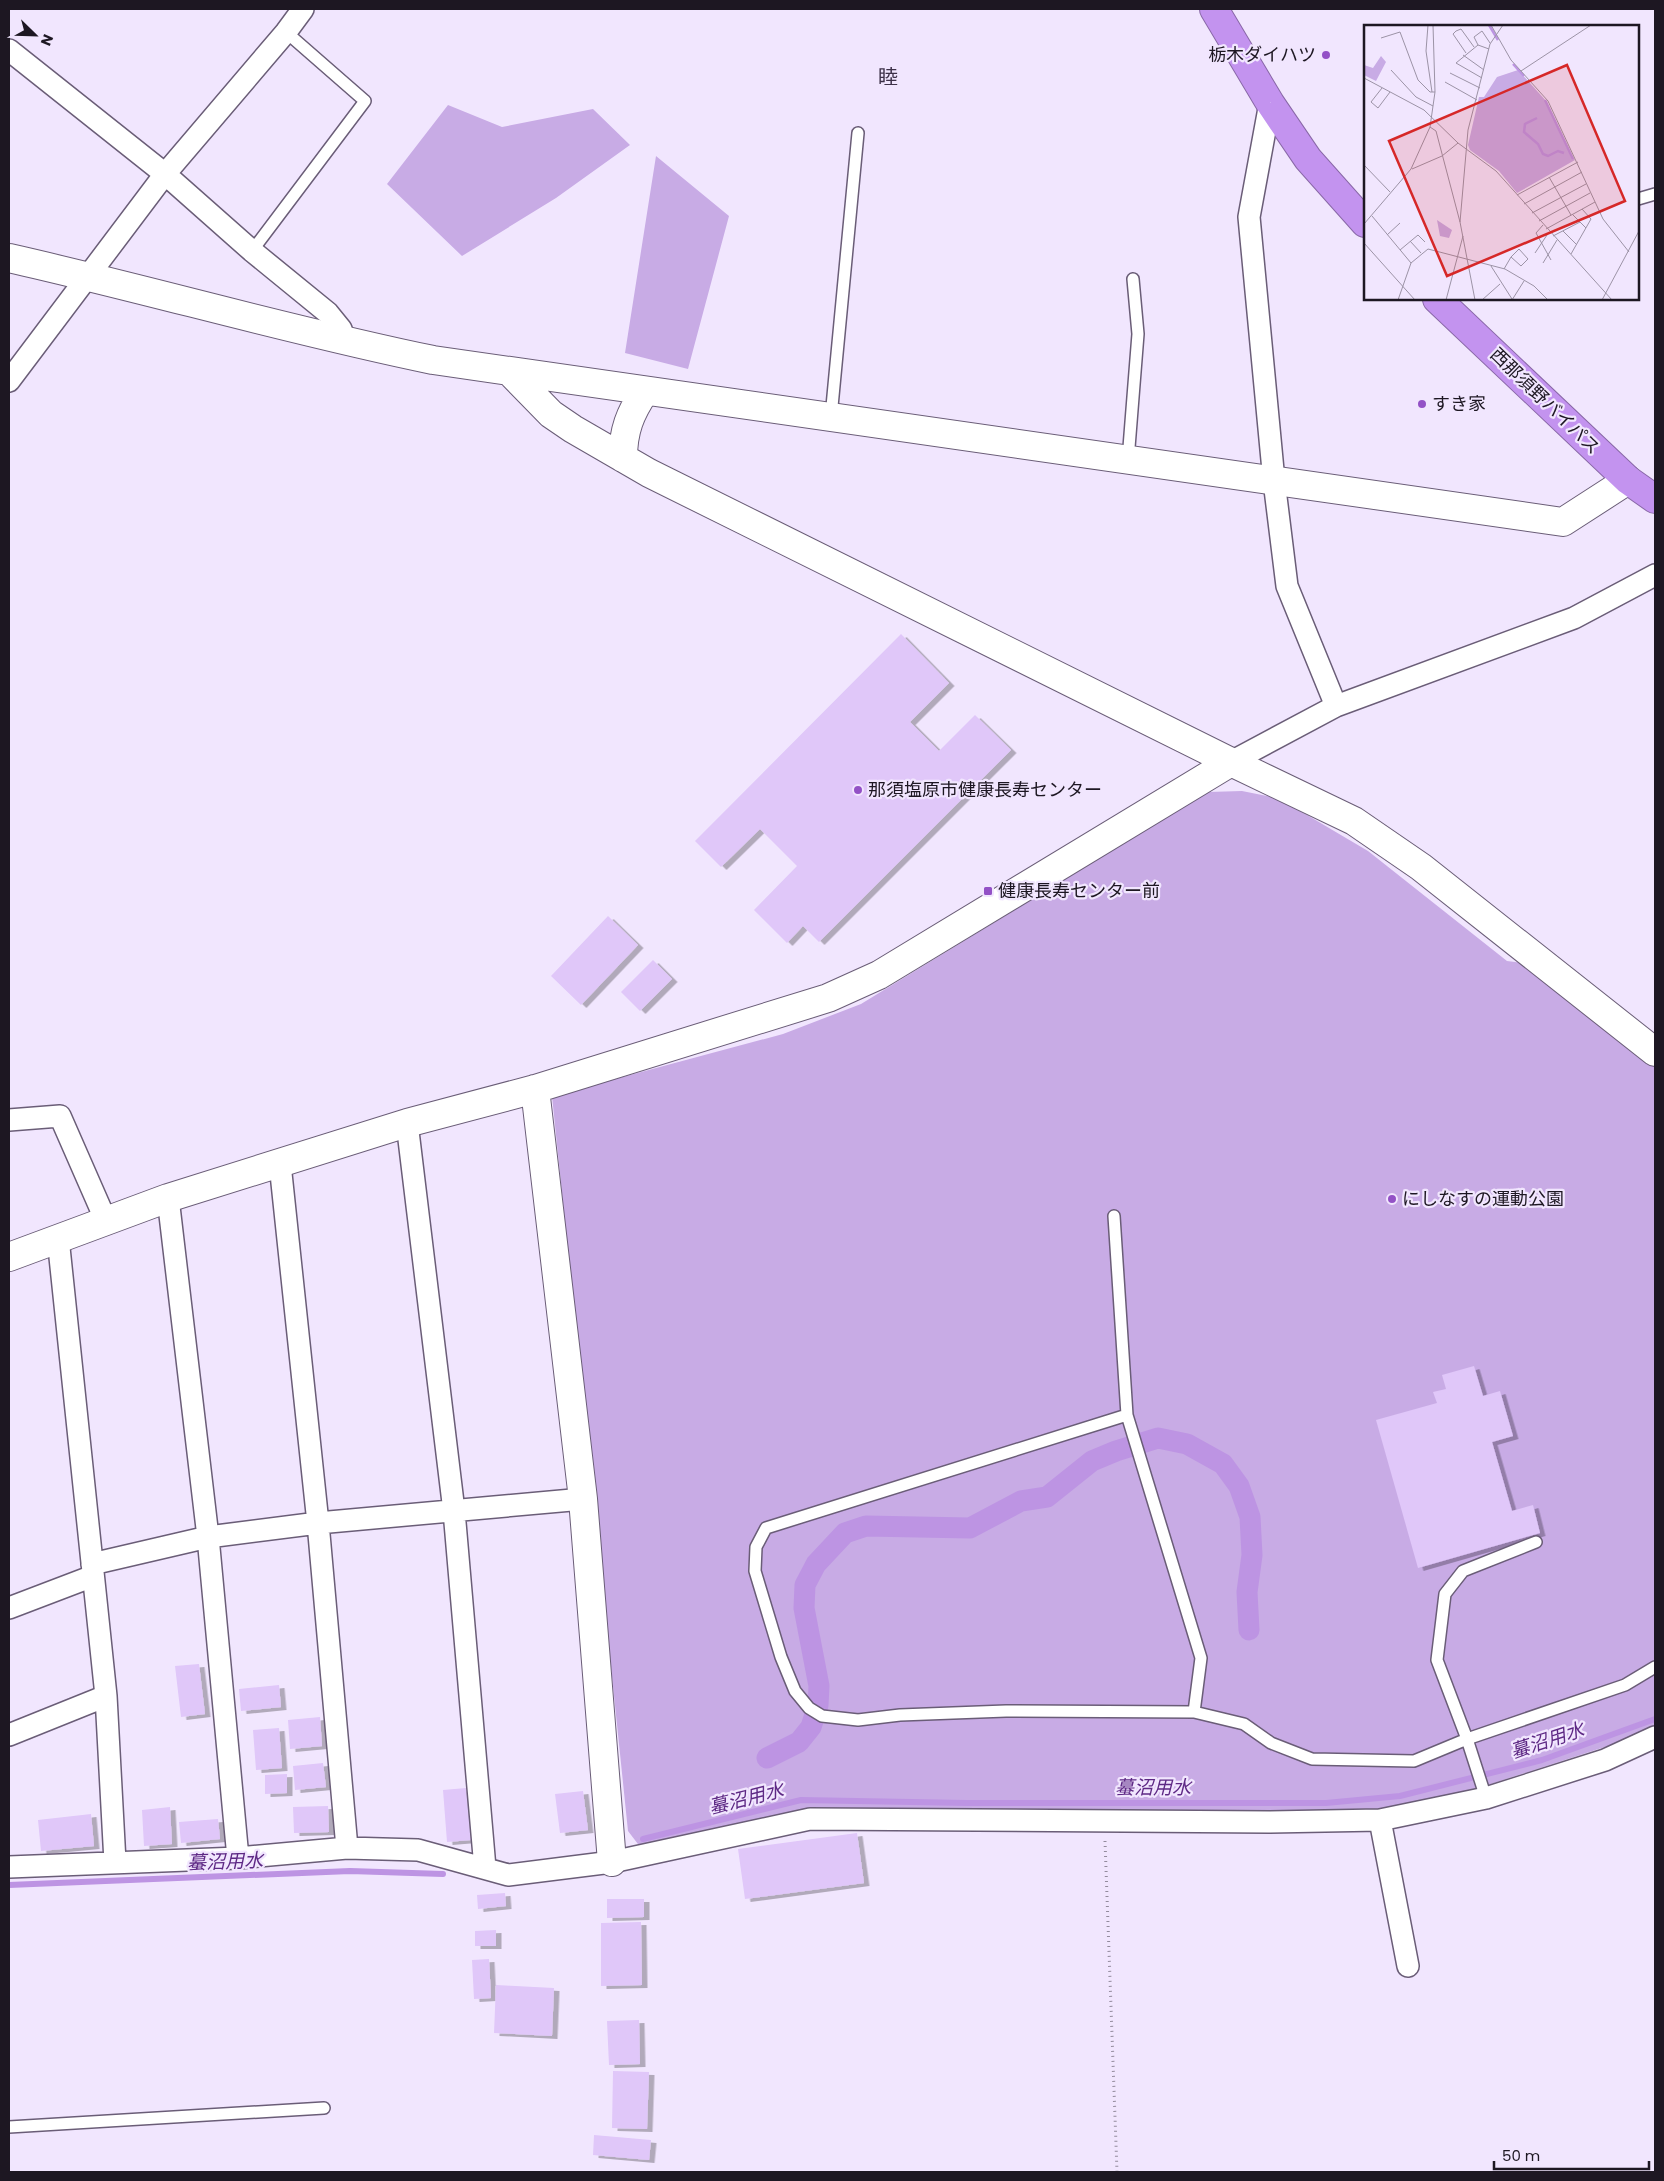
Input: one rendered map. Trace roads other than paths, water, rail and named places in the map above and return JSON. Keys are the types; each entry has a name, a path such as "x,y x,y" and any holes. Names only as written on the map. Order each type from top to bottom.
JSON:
{"highway":[{"path":"1214,9 1270,103 1308,159 1364,222"},
{"name":"西那須野バイパス","path":"1438,300 1628,480 1655,499"}],"street":[{"path":"9,381 86,276 165,174 286,32 303,9"},
{"path":"9,50 165,174 252,251 328,314 341,329 345,342"},
{"path":"1270,103 1249,217 1274,480 1287,586 1336,706"},
{"path":"9,258 345,342 433,360 1563,522 1628,480"},
{"path":"510,372 551,414 623,458 1231,762 1354,821 1421,866 1655,1052"},
{"path":"623,458 623,441 626,425 633,409 645,391"},
{"path":"9,1257 168,1198 407,1123 534,1089 828,998 879,975 1231,762 1336,706 1574,618 1655,575"},
{"path":"534,1089 583,1499 612,1862"},
{"path":"9,1120 60,1116 106,1221"},
{"path":"407,1123 454,1511 485,1868"},
{"path":"280,1164 318,1523 347,1848"},
{"path":"168,1198 208,1537 238,1858"},
{"path":"58,1238 106,1696 115,1862"},
{"path":"9,1608 92,1570 208,1537 318,1523 583,1499"},
{"path":"9,1735 106,1696"},
{"path":"9,1867 238,1858 347,1848 418,1850 508,1875 612,1862 810,1819 1104,1819 1269,1822 1380,1820 1486,1798 1605,1760 1655,1737"},
{"path":"1380,1820 1408,1966"}],"lane":[{"path":"252,251 365,100 286,32"},
{"path":"831,417 858,133"},
{"path":"1639,199 1655,194"},
{"path":"1128,460 1138,334 1133,279"},
{"path":"1114,1216 1126,1414 1202,1658 1194,1712"},
{"path":"1126,1414 766,1528 756,1547 755,1571 781,1657 795,1691 809,1708 822,1716 858,1720 900,1715 1006,1711 1194,1712 1244,1724 1271,1743 1312,1759 1414,1761 1467,1739 1625,1685 1655,1667"},
{"path":"1486,1798 1467,1739 1437,1660 1445,1594 1463,1571 1536,1542"},
{"path":"9,2126 324,2108"}],"waterway":[{"path":"767,1758 799,1742 811,1727 818,1705 819,1686 804,1608 805,1585 816,1564 845,1533 866,1526 970,1528 1021,1501 1047,1497 1092,1461 1116,1451 1158,1438 1187,1444 1223,1464 1239,1486 1250,1517 1252,1555 1247,1592 1249,1630"},
{"name":"蟇沼用水","path":"643,1839 801,1800 966,1803 1326,1803 1400,1796 1542,1760 1655,1719"},
{"name":"蟇沼用水","path":"9,1885 350,1871 443,1874"}],"place":[{"name":"栃木ダイハツ","path":"1326,55"},
{"name":"すき家","path":"1422,404"},
{"name":"那須塩原市健康長寿センター","path":"858,790"},
{"name":"健康長寿センター前","path":"988,891"},
{"name":"にしなすの運動公園","path":"1392,1199"}],"district":[{"name":"睦","path":"888,77"}]}
